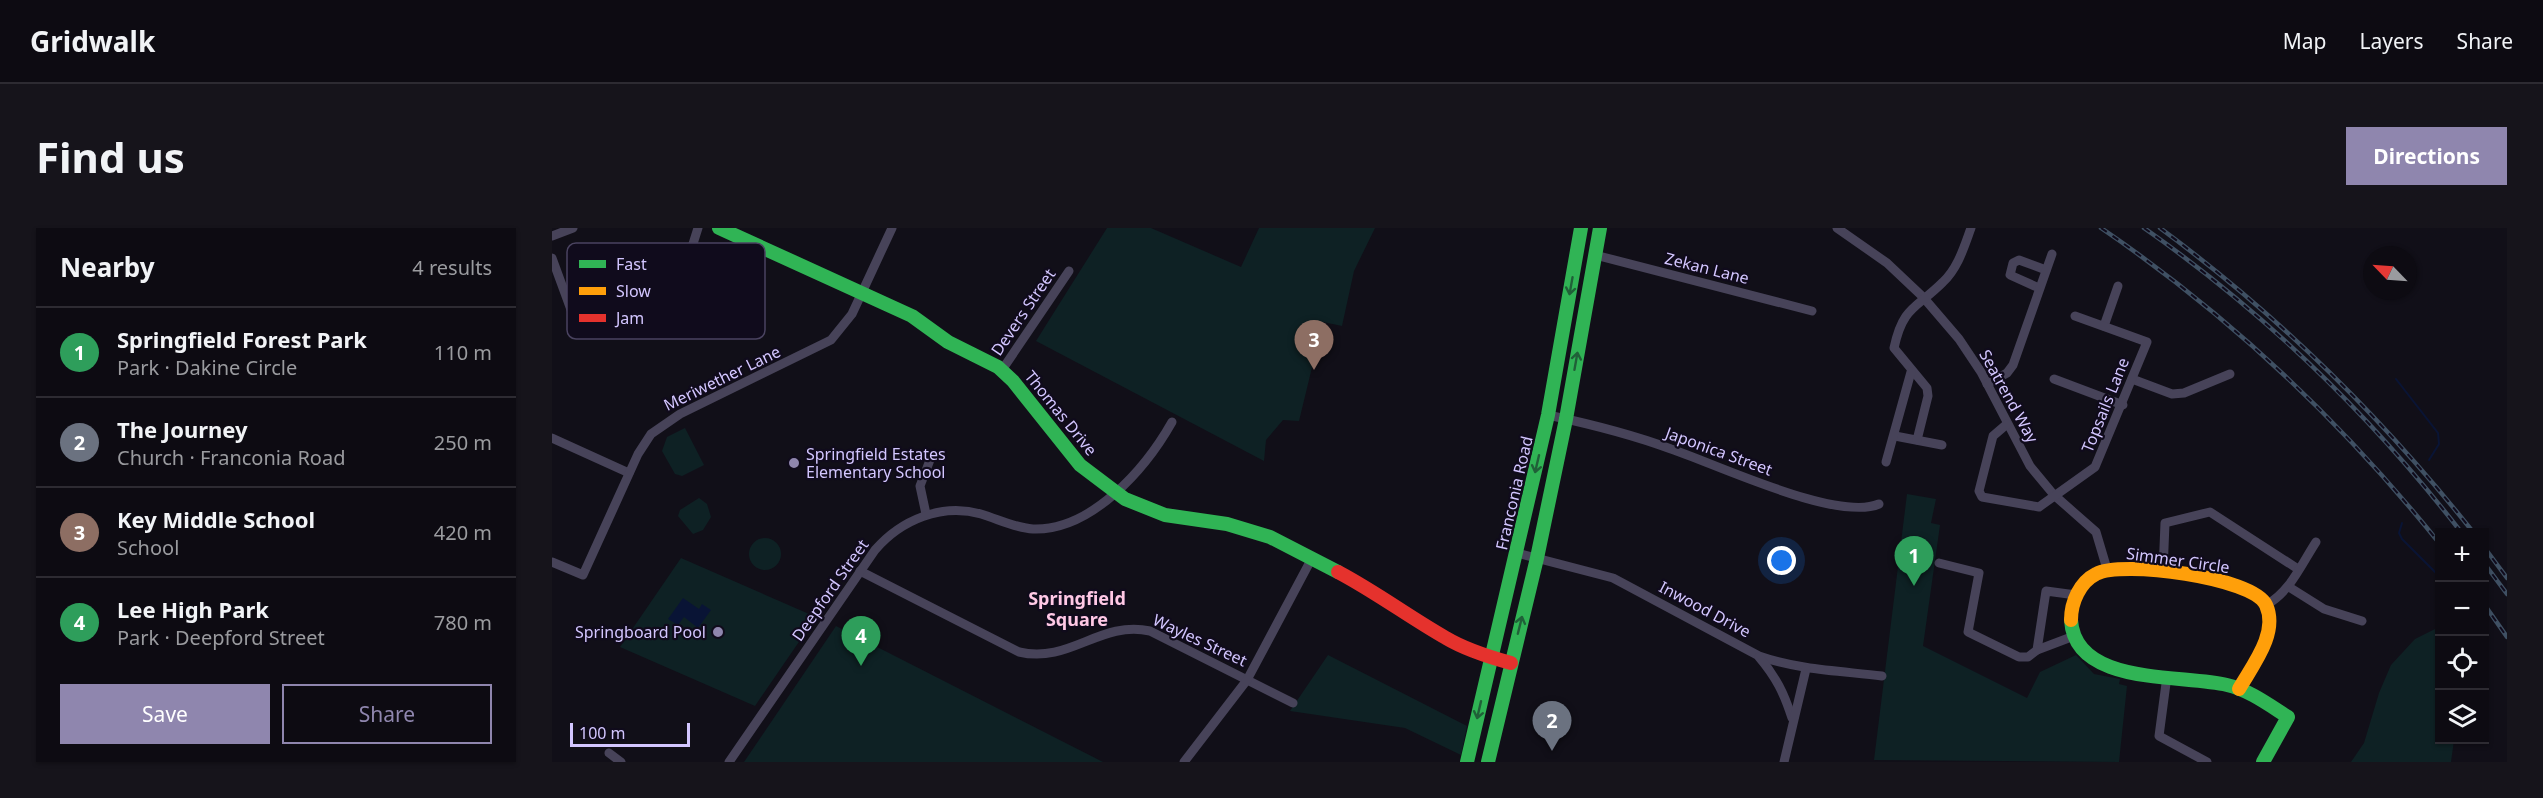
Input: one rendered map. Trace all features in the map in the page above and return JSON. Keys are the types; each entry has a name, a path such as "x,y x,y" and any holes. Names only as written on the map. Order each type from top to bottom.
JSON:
{"street":[{"path":"552,236 573,228"},
{"path":"693,243 698,228"},
{"name":"Thomas Drive","path":"719,228 752,243"},
{"name":"Meriwether Lane","path":"552,562 583,575 643,444 660,426 824,345 845,325 892,228"},
{"name":"Franconia Road","path":"1467,762 1548,415 1581,228"},
{"path":"1488,762 1537,558 1566,419 1600,228"},
{"name":"Seatrend Way","path":"1837,228 1887,263 1923,297 1959,339 1988,384 2030,466 2054,495 2096,532 2107,568"},
{"path":"1852,237 1858,228"},
{"path":"1917,440 1928,396 1927,388 1911,372 1894,348 1902,320 1923,297 1943,282 1954,267 1971,228"},
{"name":"Thomas Drive","path":"765,249 912,316 948,342 1002,369 1080,465 1115,493 1142,508 1165,515 1227,524 1256,532 1370,589 1438,634 1491,658 1511,663"},
{"path":"1988,384 2007,373 2013,365 2052,254"},
{"name":"Zekan Lane","path":"1595,255 1812,311"},
{"path":"552,258 567,299"},
{"path":"2039,288 2012,277 2010,272 2013,263 2019,260 2046,270"},
{"name":"Devers Street","path":"1002,369 1069,271"},
{"path":"2075,316 2104,326 2118,286"},
{"name":"Topsails Lane","path":"2007,424 1993,436 1979,491 1982,497 2039,507 2095,467 2123,405 2147,342 2104,326"},
{"path":"1886,462 1911,372"},
{"path":"2132,379 2172,394 2184,393 2230,375"},
{"path":"2054,379 2123,405"},
{"name":"Japonica Street","path":"1548,415 1626,434 1815,500 1858,509 1879,504"},
{"name":"Deepford Street","path":"729,762 860,571 889,535 926,514 963,511 1020,527 1047,528 1075,520 1115,493 1146,462 1172,422"},
{"path":"1895,436 1942,445"},
{"path":"552,438 629,473"},
{"path":"926,514 921,486 930,460"},
{"path":"2163,572 2165,523 2210,512 2298,569"},
{"path":"2239,689 2267,636 2269,622 2266,605 2281,596 2289,587 2316,542"},
{"name":"Inwood Drive","path":"1517,553 1612,578 1757,655 1806,669 1882,675"},
{"path":"1184,762 1247,680 1311,558"},
{"path":"1939,563 1979,573 1968,632 2019,657 2028,657 2037,650 2074,636"},
{"name":"Simmer Circle","path":"2076,596 2090,578 2107,568 2127,568 2238,585 2254,592 2266,605"},
{"name":"Wayles Street","path":"860,571 1019,652 1038,655 1056,653 1110,631 1138,628 1150,631 1293,703"},
{"path":"2289,587 2324,609 2362,621"},
{"path":"2037,650 2046,591 2076,596 2071,611 2074,636 2086,654 2104,666 2239,689 2288,717 2263,762"},
{"path":"1757,655 1774,673 1783,690 1792,720"},
{"path":"1784,762 1792,720 1806,669"},
{"path":"2167,676 2159,736 2207,762"},
{"path":"609,753 621,762"}],"green space":[{"path":"1107,228 1151,228 1241,267 1259,228 1375,228 1354,271 1342,326 1323,322 1299,421 1283,420 1266,440 1264,461 1036,341"},
{"path":"685,428 704,465 682,476 675,474 662,451 667,437"},
{"path":"1907,494 1936,499 1931,523 1940,525 1923,646 2027,698 2040,672 2076,655 2094,674 2120,679 2119,684 2127,686 2119,762 1874,760"},
{"path":"699,498 707,504 711,517 703,530 693,534 678,516 680,510"},
{"path":"765,538 776,543 781,554 776,565 765,570 754,565 749,554 754,543"},
{"name":"Springboard Pool","path":"681,558 816,617 755,706 620,647"},
{"path":"836,626 1103,762 744,762"},
{"path":"2435,629 2435,744 2453,744 2451,762 2351,762 2364,743 2379,693 2391,665 2415,639"},
{"path":"1328,655 1467,726 1461,755 1405,728 1290,711"}],"water":[{"path":"683,598 699,609 702,604 711,610 698,628 684,617 678,625 668,619"}],"waterway":[{"path":"2396,379 2438,433 2439,444 2429,460"},
{"path":"2402,523 2399,533 2402,539 2435,572"}],"railway":[{"path":"2101,228 2194,297 2282,373 2364,456 2435,538"},
{"path":"2144,228 2232,295 2314,368 2391,448 2458,528"},
{"path":"2160,228 2246,296 2327,370 2402,448 2470,528"},
{"path":"2489,554 2507,578"},
{"path":"2489,570 2507,594"},
{"path":"2489,611 2507,637"}],"traffic: fast":[{"path":"719,228 752,243"},
{"path":"1467,762 1548,415 1581,228"},
{"path":"1488,762 1537,558 1566,419 1600,228"},
{"path":"765,249 912,316 948,342 998,367 1013,381 1080,465 1125,499 1165,515 1227,524 1270,537 1338,572"},
{"path":"2071,620 2077,641 2090,656 2110,667 2133,673 2235,687 2288,717 2263,762"}],"traffic: slow":[{"path":"2071,620 2073,606 2081,587 2096,574 2110,570 2157,570 2213,579 2237,586 2256,595 2266,605 2269,616 2267,638 2257,660 2239,689"}],"traffic: jam":[{"path":"1338,572 1454,642 1478,653 1511,663"}],"place":[{"name":"Key Middle School","path":"1314,370"},
{"name":"Springfield Estates Elementary School","path":"794,463"},
{"name":"Springfield Forest Park","path":"1914,586"},
{"name":"Springboard Pool","path":"718,632"},
{"name":"Lee High Park","path":"861,666"},
{"name":"The Journey","path":"1552,751"}],"district":[{"name":"Springfield Square","path":"1077,610"}]}
